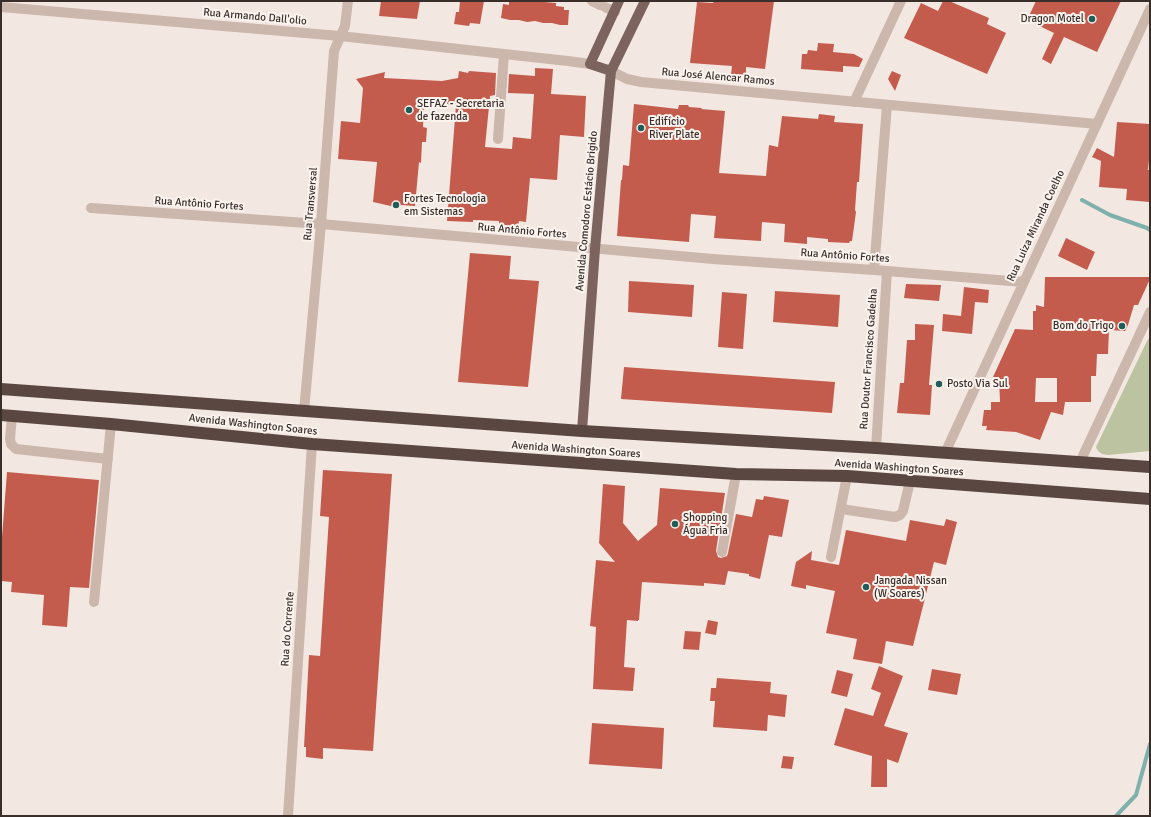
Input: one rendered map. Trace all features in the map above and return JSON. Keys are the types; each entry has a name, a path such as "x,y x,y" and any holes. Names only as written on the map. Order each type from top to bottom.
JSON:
{"highway":[{"name":"Avenida Washington Soares","path":"1,389 582,431 876,448 1150,468"},
{"name":"Avenida Washington Soares","path":"7,415 312,444 736,474 847,476 1150,499"}],"main road":[{"path":"590,64 619,1"},
{"name":"Avenida Comodoro Estácio Brigido","path":"582,431 594,249 611,71 645,1"},
{"name":"Rua José Alencar Ramos","path":"590,64 611,71"}],"street":[{"name":"Rua Transversal","path":"304,411 321,224 334,51 344,26 348,1"},
{"path":"854,102 901,1"},
{"path":"599,4 614,12"},
{"name":"Rua Armando Dall'olio","path":"1,7 340,36"},
{"name":"Rua Luiza Miranda Coelho","path":"945,453 1150,9"},
{"name":"Rua José Alencar Ramos","path":"340,36 590,64"},
{"path":"498,139 504,54"},
{"name":"Rua José Alencar Ramos","path":"611,71 627,79 641,82 1096,124"},
{"path":"874,270 887,105"},
{"name":"Rua Antônio Fortes","path":"91,208 321,224 713,259 1023,282"},
{"name":"Rua Doutor Francisco Gadelha","path":"876,448 887,271"},
{"path":"1080,462 1150,312"},
{"path":"7,415 10,439 16,449 108,460"},
{"path":"94,602 112,424"},
{"name":"Rua do Corrente","path":"288,816 312,444"},
{"path":"722,552 736,474"},
{"path":"831,557 847,476"},
{"path":"841,509 895,517 900,516 903,511 910,481"}],"green space":[{"path":"1150,337 1150,451 1108,455 1102,454 1096,447"}],"building":[{"path":"381,1 420,1 417,19 379,16"},
{"path":"460,1 484,1 480,24 470,23 469,26 454,24 456,12 459,12"},
{"path":"509,1 556,3 556,6 564,7 564,10 569,10 568,25 535,21 527,22 501,18 503,4 509,5"},
{"path":"714,1 774,1 765,69 746,67 746,75 741,76 731,75 732,66 690,63 697,2 713,3"},
{"path":"943,1 949,1 989,18 987,24 1006,33 987,74 904,38 921,3 938,11"},
{"path":"1036,1 1121,1 1097,52 1064,37 1051,64 1042,59 1054,33 1027,20"},
{"path":"818,43 834,44 833,52 854,54 863,59 859,67 843,66 843,72 801,69 802,54 807,54 808,50 817,51"},
{"path":"535,68 553,69 551,94 586,96 584,137 560,135 557,180 530,178 526,222 519,221 518,229 499,228 499,221 447,221 456,105 424,107 423,127 427,128 426,142 422,142 421,163 419,162 415,206 402,205 395,207 373,202 377,162 338,159 341,121 360,123 363,88 356,79 385,72 384,78 442,81 458,78 459,71 468,73 469,71 496,73 495,95 490,96 485,147 512,149 513,137 531,139 534,94 508,93 509,74 535,76"},
{"path":"892,71 901,75 895,91 888,79"},
{"path":"634,104 678,109 679,105 688,105 689,107 702,108 701,109 725,111 719,173 766,176 769,145 778,147 782,116 818,119 819,114 835,116 834,122 863,124 859,182 857,182 856,212 852,241 849,243 828,242 828,239 807,237 807,244 784,242 785,224 762,222 761,241 714,238 716,216 691,214 689,242 617,236 621,180 623,165 629,166"},
{"path":"1117,122 1150,124 1148,170 1150,170 1150,202 1126,200 1127,189 1099,187 1101,161 1092,157 1097,148 1114,157"},
{"path":"1066,238 1095,252 1087,270 1058,256"},
{"path":"470,253 511,256 509,279 539,281 528,387 458,382"},
{"path":"1045,277 1150,277 1138,305 1134,305 1125,331 1109,330 1108,354 1097,354 1096,376 1091,376 1091,402 1065,402 1063,415 1051,412 1040,440 1016,432 986,430 987,426 982,426 984,410 991,410 991,402 1000,402 999,377 993,377 1015,329 1033,330 1033,311 1036,311 1036,305 1044,307","holes":["1036,378 1057,378 1057,402 1035,402"]},
{"path":"629,281 694,285 692,317 628,312"},
{"path":"906,284 941,285 939,301 904,298"},
{"path":"964,287 989,290 988,303 975,302 972,334 942,331 943,314 961,316"},
{"path":"775,291 840,295 838,327 773,322"},
{"path":"722,292 747,294 743,349 718,347"},
{"path":"915,324 934,325 929,385 932,385 930,415 897,413 900,383 904,383 907,340 915,340"},
{"path":"624,367 835,382 832,413 621,399"},
{"path":"323,470 392,474 373,751 323,748 323,759 306,757 306,747 304,747 309,655 320,656 329,517 320,516"},
{"path":"7,472 99,480 89,588 70,587 67,627 42,625 44,595 11,592 12,582 1,581 1,550"},
{"path":"603,484 625,486 623,523 638,541 657,525 660,488 725,493 716,551 718,557 721,558 727,556 736,514 752,517 756,499 763,500 764,496 789,500 782,537 769,535 760,579 749,576 749,574 728,571 725,585 704,583 704,586 642,582 639,620 627,620 624,667 635,668 633,691 593,689 596,627 590,626 596,560 615,562 599,543"},
{"path":"946,519 957,522 946,565 934,562 913,646 886,641 882,664 853,659 857,639 826,633 835,591 806,585 806,589 791,586 796,562 812,551 811,560 839,565 846,530 906,541 910,520 944,526"},
{"path":"708,620 718,622 716,635 705,633"},
{"path":"685,631 701,632 699,650 683,649"},
{"path":"879,666 903,676 884,726 908,733 898,763 887,759 887,787 871,787 872,756 834,745 845,708 873,716 881,693 871,689"},
{"path":"932,669 961,674 957,695 928,690"},
{"path":"837,670 853,674 847,697 831,693"},
{"path":"717,678 771,682 770,693 787,695 785,717 768,715 767,731 713,727 715,701 710,701 711,688 716,688"},
{"path":"592,723 664,728 662,769 589,764"},
{"path":"783,756 794,757 792,769 781,768"}],"waterway":[{"path":"1082,200 1110,215 1150,230"},
{"path":"1116,816 1136,795 1150,744"}],"place":[{"name":"Dragon Motel","path":"1092,19"},
{"name":"SEFAZ - Secretaria de fazenda","path":"409,110"},
{"name":"Edifício River Plate","path":"641,128"},
{"name":"Fortes Tecnologia em Sistemas","path":"396,205"},
{"name":"Bom do Trigo","path":"1122,326"},
{"name":"Posto Via Sul","path":"939,384"},
{"name":"Shopping Água Fria","path":"675,524"},
{"name":"Jangada Nissan (W Soares)","path":"866,587"}]}
